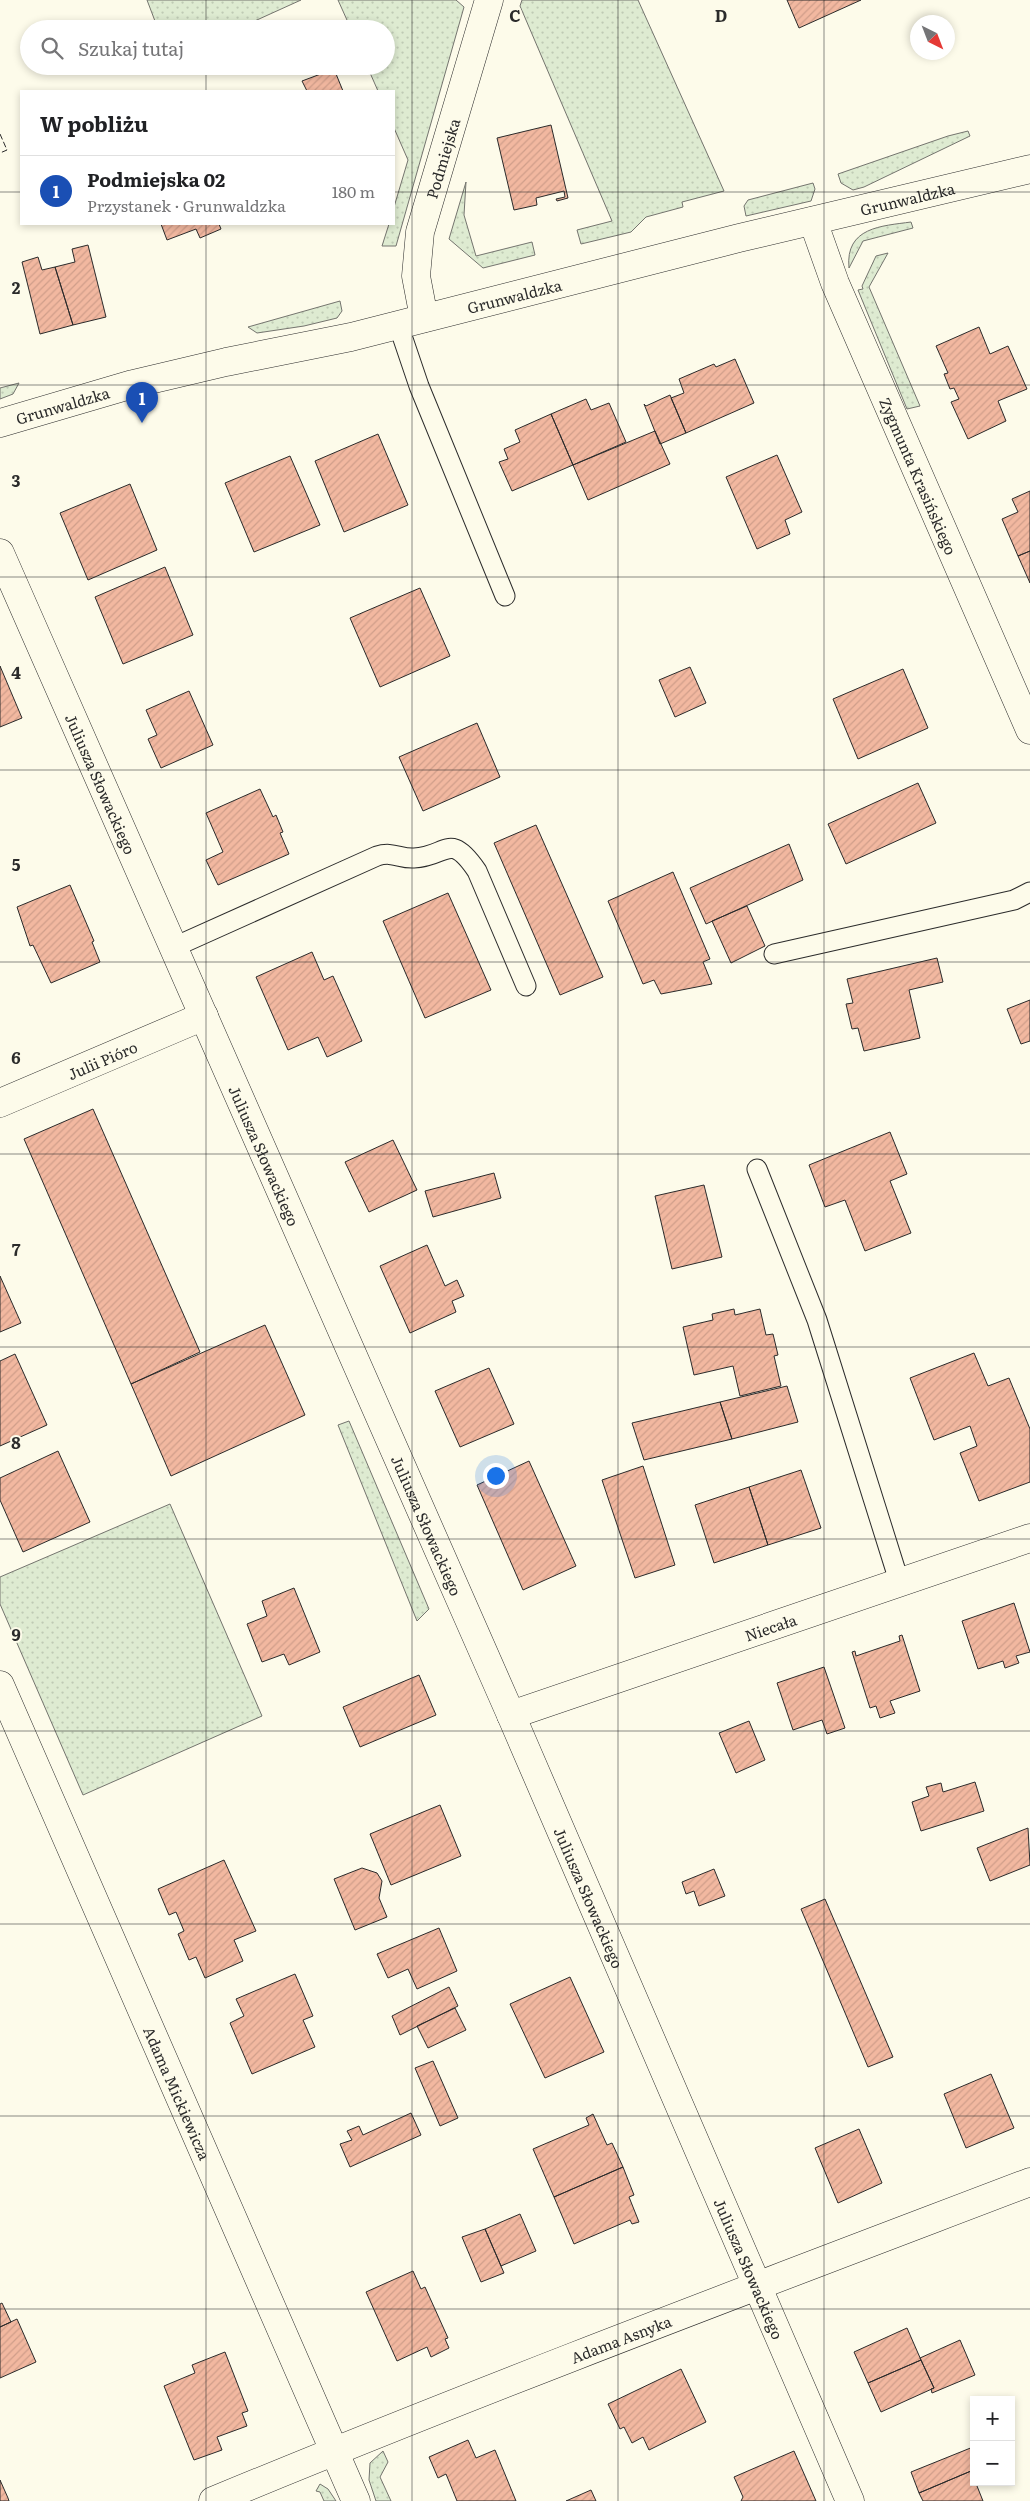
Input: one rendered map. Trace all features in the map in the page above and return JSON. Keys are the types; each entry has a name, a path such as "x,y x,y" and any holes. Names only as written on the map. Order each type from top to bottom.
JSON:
{"street":[{"name":"Podmiejska","path":"411,321 420,232 489,0"},
{"name":"Grunwaldzka","path":"0,422 133,384 226,362 351,337 814,220 1030,170"},
{"name":"Zygmunta Krasińskiego","path":"814,220 836,283 1030,730"},
{"name":"Juliusza Słowackiego","path":"0,553 172,948 204,1016 511,1715 850,2501"},
{"name":"Julii Pióro","path":"0,1104 204,1016"},
{"name":"Niecała","path":"511,1715 899,1581 1030,1538"},
{"name":"Adama Mickiewicza","path":"0,1685 356,2501"},
{"name":"Adama Asnyka","path":"213,2501 335,2451 756,2286 1030,2182"}],"lane":[{"path":"411,321 419,386 505,596"},
{"path":"172,948 377,856 389,853 421,858 445,848 451,848 469,860 477,871 526,986"},
{"path":"774,954 1014,900 1030,892"},
{"path":"758,1169 817,1320 899,1581"}],"green space":[{"path":"147,0 301,0 257,20 155,20"},
{"path":"338,0 456,0 464,7 396,246 382,246 389,225 395,225 395,204 408,160 395,130 395,90 378,90 371,75 395,75 395,20 347,20"},
{"path":"522,0 638,0 724,191 682,202 683,207 646,217 631,232 581,244 577,230 612,221 520,6"},
{"path":"968,131 970,136 864,187 853,190 841,183 838,174 948,136"},
{"path":"466,182 464,215 476,256 532,242 535,255 483,268 449,239"},
{"path":"813,183 815,189 811,201 746,216 744,206 748,200"},
{"path":"911,222 913,228 863,241 849,268 849,254 859,236 868,231 889,225"},
{"path":"888,253 869,287 920,406 907,409 858,290 863,289 862,286 876,256"},
{"path":"340,301 342,311 337,318 304,326 257,333 248,327"},
{"path":"19,383 13,394 0,399 0,388"},
{"path":"349,1421 429,1609 417,1621 338,1425"},
{"path":"170,1504 262,1716 83,1795 0,1604 0,1577"},
{"path":"383,2451 388,2462 380,2477 391,2501 376,2501 369,2480 370,2463"},
{"path":"320,2484 328,2489 336,2501 324,2501 320,2492 316,2491"}],"building":[{"path":"787,0 861,0 799,28"},
{"path":"318,75 336,75 343,90 306,90 302,81"},
{"path":"551,125 568,198 557,201 556,199 565,197 564,191 536,198 537,205 514,210 497,138"},
{"path":"161,225 219,225 221,229 200,238 196,229 167,240"},
{"path":"88,245 106,317 73,325 55,267 75,262 72,249"},
{"path":"38,257 42,270 55,267 73,325 40,334 22,262"},
{"path":"979,327 990,354 1008,346 1027,389 998,401 1006,421 968,439 951,402 959,399 954,388 950,389 944,374 948,373 936,346"},
{"path":"735,359 754,403 686,433 671,398 684,393 679,379 714,364 716,367"},
{"path":"670,395 686,433 660,444 644,404 646,406"},
{"path":"586,399 591,410 609,403 626,442 573,465 551,414"},
{"path":"551,414 573,465 512,491 499,462 508,459 504,449 520,442 515,430"},
{"path":"655,431 670,464 588,500 573,465"},
{"path":"378,434 408,505 344,532 315,461"},
{"path":"777,455 802,512 785,520 790,534 757,549 726,477"},
{"path":"290,456 320,525 254,552 225,483"},
{"path":"130,484 157,550 88,580 60,513"},
{"path":"1030,491 1030,551 1018,556 1002,519 1018,512 1012,499"},
{"path":"1030,551 1030,583 1018,556"},
{"path":"165,567 193,635 123,664 95,597"},
{"path":"420,588 450,656 380,687 350,618"},
{"path":"0,666 22,718 0,727"},
{"path":"690,667 706,703 675,717 659,680"},
{"path":"903,669 928,728 858,759 833,699"},
{"path":"189,691 213,745 161,768 148,739 157,735 146,710"},
{"path":"477,723 500,777 423,811 399,757"},
{"path":"918,783 936,823 846,864 828,824"},
{"path":"260,789 273,817 276,815 283,832 280,833 289,854 218,885 206,860 223,852 206,813"},
{"path":"536,825 603,977 560,995 494,843"},
{"path":"789,844 803,880 706,924 690,888"},
{"path":"673,872 710,959 703,962 712,984 661,994 654,980 643,984 608,901"},
{"path":"70,885 94,941 92,942 100,962 51,983 33,945 30,946 17,907"},
{"path":"448,893 491,990 425,1018 383,921"},
{"path":"747,906 765,946 731,963 712,921"},
{"path":"312,952 324,980 333,976 362,1041 327,1057 318,1037 288,1050 256,977"},
{"path":"937,958 943,982 909,990 920,1038 864,1051 858,1028 852,1029 846,1004 853,1003 847,979"},
{"path":"1030,1000 1030,1041 1021,1044 1007,1009"},
{"path":"93,1109 200,1352 131,1384 24,1139"},
{"path":"890,1132 907,1174 890,1181 911,1233 865,1251 845,1200 825,1207 809,1165"},
{"path":"393,1140 417,1190 369,1212 345,1162"},
{"path":"494,1173 501,1198 433,1217 425,1191"},
{"path":"704,1185 722,1257 672,1269 655,1196"},
{"path":"427,1245 445,1286 457,1280 464,1296 452,1301 456,1312 410,1333 380,1266"},
{"path":"0,1276 21,1323 0,1332"},
{"path":"734,1309 735,1315 760,1309 766,1335 773,1334 778,1355 774,1356 781,1386 740,1396 733,1366 694,1375 683,1327 713,1320 712,1314"},
{"path":"265,1325 305,1415 171,1476 131,1384"},
{"path":"974,1353 988,1386 1009,1378 1030,1429 1030,1482 979,1501 960,1453 977,1446 970,1426 934,1440 910,1378"},
{"path":"15,1354 47,1425 0,1446 0,1361"},
{"path":"489,1368 514,1424 460,1447 435,1391"},
{"path":"787,1386 798,1422 732,1439 720,1402"},
{"path":"720,1402 732,1439 644,1460 632,1423"},
{"path":"58,1451 90,1522 23,1552 0,1500 0,1478"},
{"path":"529,1461 576,1566 523,1590 477,1485"},
{"path":"643,1466 675,1565 635,1578 602,1480"},
{"path":"801,1470 821,1528 768,1545 749,1487"},
{"path":"749,1487 768,1545 714,1563 695,1505"},
{"path":"294,1588 320,1652 289,1665 284,1654 262,1662 247,1624 267,1616 262,1601"},
{"path":"1014,1603 1030,1652 1016,1656 1019,1663 1005,1668 1003,1661 978,1669 962,1621"},
{"path":"902,1635 920,1691 890,1701 895,1713 880,1718 876,1706 870,1708 852,1652 855,1651 856,1656 900,1641 899,1636"},
{"path":"824,1667 845,1728 827,1734 822,1720 793,1730 777,1683"},
{"path":"419,1675 436,1715 360,1747 343,1707"},
{"path":"749,1721 765,1760 736,1773 719,1733"},
{"path":"975,1782 984,1811 921,1831 912,1802 929,1796 926,1787 941,1783 943,1792"},
{"path":"440,1805 461,1856 391,1885 370,1834"},
{"path":"1028,1828 1030,1865 990,1881 977,1848"},
{"path":"224,1860 256,1931 234,1940 243,1961 205,1978 196,1957 189,1960 178,1934 184,1931 176,1912 169,1915 158,1889"},
{"path":"362,1868 377,1873 382,1881 379,1898 387,1917 355,1930 334,1879"},
{"path":"714,1869 725,1896 699,1906 694,1891 686,1894 682,1882"},
{"path":"825,1899 893,2057 868,2067 801,1909"},
{"path":"439,1928 457,1971 417,1989 408,1969 388,1978 377,1954"},
{"path":"295,1974 313,2016 303,2020 315,2047 252,2074 230,2023 244,2016 236,1999"},
{"path":"570,1977 604,2052 545,2078 510,2004"},
{"path":"449,1987 458,2006 400,2035 392,2016"},
{"path":"455,2008 466,2030 428,2048 417,2026"},
{"path":"433,2061 458,2118 440,2126 415,2068"},
{"path":"991,2074 1014,2128 966,2148 944,2094"},
{"path":"411,2113 421,2135 350,2167 340,2144 352,2140 347,2131 359,2126 363,2135"},
{"path":"593,2114 607,2145 612,2143 623,2167 554,2197 533,2149 589,2125 586,2118"},
{"path":"859,2129 882,2183 838,2203 815,2148"},
{"path":"623,2167 634,2195 629,2197 639,2222 632,2224 630,2220 574,2244 554,2197"},
{"path":"520,2214 536,2251 501,2266 485,2229"},
{"path":"485,2229 504,2273 481,2282 462,2237"},
{"path":"413,2271 421,2289 425,2287 448,2338 445,2339 449,2348 431,2357 427,2347 397,2361 366,2292"},
{"path":"2,2303 11,2322 0,2327 0,2304"},
{"path":"17,2319 36,2362 0,2378 0,2327"},
{"path":"907,2328 921,2360 868,2383 854,2352"},
{"path":"960,2340 975,2375 932,2393 931,2389 934,2388 920,2358"},
{"path":"225,2352 248,2411 242,2413 247,2426 217,2437 222,2450 194,2460 164,2386 195,2373 192,2365"},
{"path":"921,2360 934,2388 881,2412 868,2383"},
{"path":"681,2369 706,2422 649,2450 643,2437 632,2443 624,2427 620,2429 608,2404"},
{"path":"468,2440 476,2458 495,2450 516,2501 457,2501 446,2474 438,2478 429,2457"},
{"path":"970,2448 970,2471 919,2493 911,2472"},
{"path":"794,2451 816,2501 741,2501 743,2497 734,2477"},
{"path":"970,2471 970,2486 977,2486 983,2501 923,2501 919,2493"},
{"path":"0,2480 8,2498 9,2501 0,2501"},
{"path":"591,2490 596,2501 566,2501"}],"fence":[{"path":"0,134 7,150 0,153"}],"place":[{"name":"Podmiejska 02","path":"142,423"}]}
